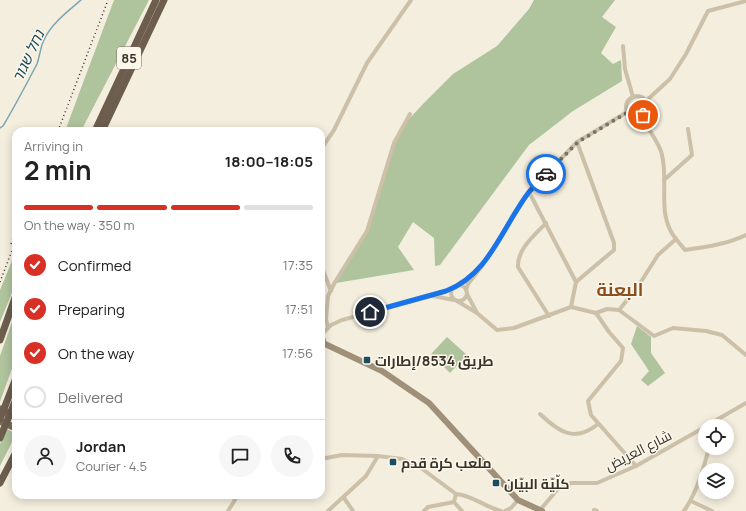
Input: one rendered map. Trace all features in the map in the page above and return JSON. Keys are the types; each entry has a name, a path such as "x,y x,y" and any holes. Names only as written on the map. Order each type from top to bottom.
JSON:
{"highway":[{"name":"85","path":"97,127 156,0"},
{"name":"85","path":"104,127 164,0"},
{"path":"107,127 116,102"},
{"path":"93,127 101,116"},
{"path":"0,340 12,306"},
{"path":"0,420 12,388"},
{"path":"0,438 12,409"},
{"path":"1,481 12,461"}],"main road":[{"path":"325,346 382,371 429,403 518,500 541,510"},
{"path":"0,409 12,415"},
{"path":"0,420 12,426"}],"street":[{"path":"325,143 334,130 367,63 411,0"},
{"path":"646,101 670,79 686,54 708,11 746,2"},
{"path":"623,46 625,69 633,97"},
{"path":"633,97 640,97 646,101 647,110 641,117 635,118 628,112 626,105 633,97"},
{"path":"431,296 456,300 464,299 468,284 482,266 530,192 578,142 628,112"},
{"path":"328,328 326,319 328,296 335,282 367,231 394,143 410,114"},
{"path":"641,117 662,154 664,214 669,231 685,250 708,247 746,235"},
{"path":"664,180 692,155 688,130"},
{"path":"576,282 614,250 614,243 578,142"},
{"path":"530,192 576,282 571,307"},
{"path":"546,223 520,253 517,260 518,267 549,316"},
{"path":"620,310 637,288 658,255 676,239"},
{"path":"482,266 469,278 455,287 451,294 456,300 477,313 498,330 514,328 571,307 596,313 607,309 620,310 654,336 673,328 706,330 722,335 746,355"},
{"path":"325,275 331,291"},
{"path":"325,331 342,320 431,296 461,286 466,292 477,313"},
{"path":"596,313 609,332 623,348 621,362 588,401 591,415 636,466"},
{"name":"شارع العريض","path":"720,419 746,403"},
{"path":"540,414 561,431 569,434 580,434 586,432 598,424"},
{"name":"شارع العريض","path":"541,510 557,490 571,483 597,483 636,466 698,431"},
{"path":"325,458 342,455 378,456 402,459 422,468 456,494 463,494 492,509 501,511"},
{"path":"684,511 691,501 704,468 707,455"},
{"path":"328,511 344,498 366,476 378,456"},
{"path":"454,502 456,494"},
{"path":"344,498 353,511"},
{"path":"228,511 236,499"},
{"path":"505,511 511,508 518,500"},
{"path":"691,501 712,511"},
{"path":"424,511 428,507 454,502"},
{"path":"454,502 462,511"}],"green space":[{"path":"114,0 149,0 83,127 66,127"},
{"path":"534,0 615,0 602,17 616,27 601,53 613,64 621,60 622,81 573,111 529,145 440,265 435,266 434,238 413,222 398,247 414,270 336,283 369,226 395,143 409,119 453,74 497,46 529,9"},
{"path":"12,261 12,293 0,322 0,290"},
{"path":"12,322 12,368 0,402 0,356"},
{"path":"637,326 651,337 651,353 665,373 648,386 641,380 649,371 631,344"},
{"path":"447,337 467,355 450,373 431,354"},
{"path":"7,429 12,432 12,442 0,466 0,444"}],"waterway":[{"name":"נחל שגור","path":"0,128 3,126 37,64 47,34 60,18 81,0"}],"railway":[{"path":"60,127 108,0"},
{"path":"0,282 12,250"}],"way so far":[{"path":"546,174 578,142 628,112 635,118 643,115"}],"place":[{"name":"طريق 8534/إطارات","path":"367,360"},
{"name":"ملعب كرة قدم","path":"393,462"},
{"name":"كلّيّة البيّان","path":"496,483"}],"district":[{"name":"البعنة","path":"620,289"}],"route":[{"path":"370,312 446,291 454,288 469,278 482,266 530,192 546,174"}]}
